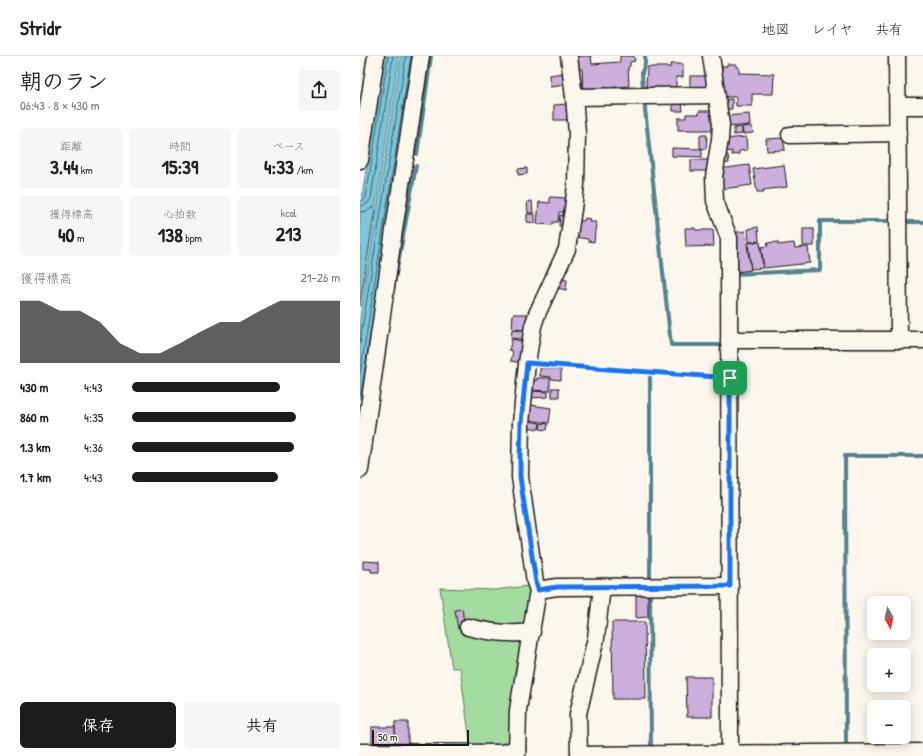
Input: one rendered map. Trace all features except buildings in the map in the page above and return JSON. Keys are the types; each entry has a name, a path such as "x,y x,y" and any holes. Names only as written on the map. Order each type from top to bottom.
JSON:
{"street":[{"path":"360,160 376,56"},
{"path":"360,470 394,230 421,56"},
{"path":"360,752 517,753 518,710 538,590 520,477 521,423 527,363 535,320 567,249 574,209 577,133 569,56"},
{"path":"711,56 721,125 714,177 715,201 729,238 730,754"},
{"path":"898,56 899,340"},
{"path":"574,97 716,95"},
{"path":"898,106 923,106"},
{"path":"790,135 898,133"},
{"path":"729,340 923,340"},
{"path":"538,590 557,587 730,586"},
{"path":"602,587 596,638 578,714 579,755 923,752"},
{"path":"468,627 512,633 532,632"}],"path":[{"path":"527,363 730,378"}],"green space":[{"path":"528,586 534,588 511,745 471,749 460,668 452,668 440,588 494,590"}],"water":[{"path":"384,56 399,56 360,306 360,209"},
{"path":"401,56 415,56 360,399 360,318"}],"waterway":[{"path":"417,154 431,56"},
{"path":"643,90 642,72 645,64 645,56"},
{"path":"644,100 671,345 726,345"},
{"path":"393,290 416,166"},
{"path":"734,274 820,270 820,221 895,221"},
{"path":"903,222 923,222"},
{"path":"650,376 650,581"},
{"path":"846,744 845,456 923,456"},
{"path":"650,591 651,750"}],"route":[{"path":"527,363 730,378 730,586 557,587 538,590 520,477 521,423 527,363"}]}
